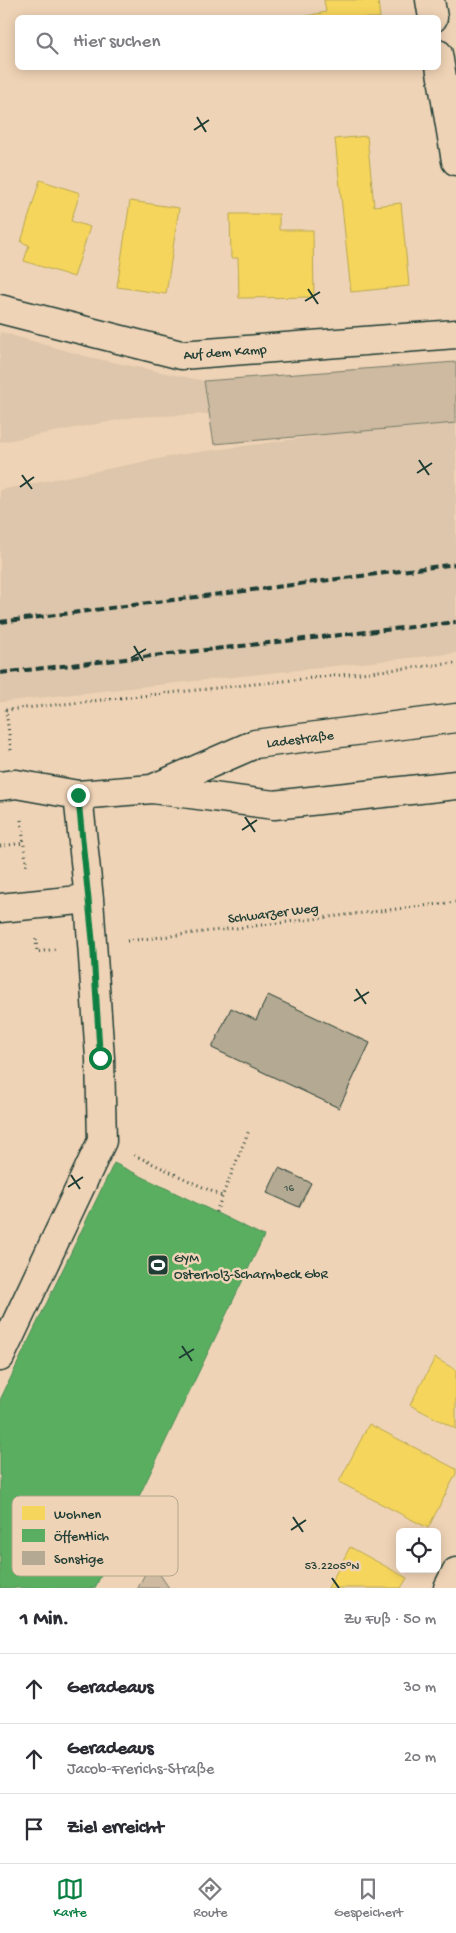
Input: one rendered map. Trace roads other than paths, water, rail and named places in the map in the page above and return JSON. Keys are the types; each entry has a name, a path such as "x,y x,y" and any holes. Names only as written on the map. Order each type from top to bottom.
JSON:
{"street":[{"path":"430,0 432,15"},
{"path":"441,70 456,162"},
{"name":"Auf dem Kamp","path":"0,309 181,355 456,334"},
{"name":"Ladestraße","path":"152,789 255,744 456,718"},
{"name":"Ladestraße","path":"0,786 16,784 78,795 152,789 274,805 456,785"},
{"path":"0,1357 102,1141 93,945 78,795"},
{"path":"0,908 89,899"},
{"path":"448,1588 456,1572"}],"railway":[{"path":"0,622 456,564"},
{"path":"0,673 456,622"}],"place":[{"name":"GYM Osterholz-Scharmbeck GbR","path":"158,1265"}]}
